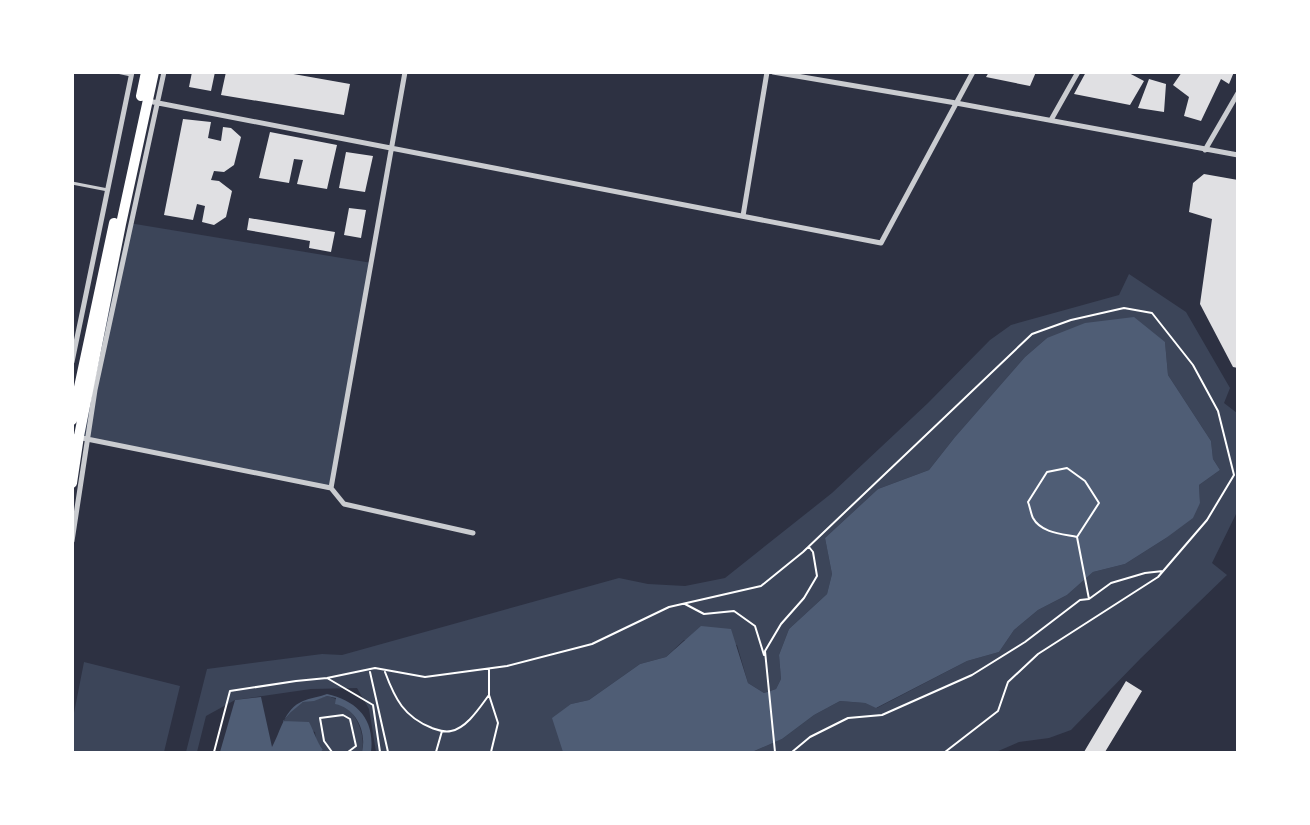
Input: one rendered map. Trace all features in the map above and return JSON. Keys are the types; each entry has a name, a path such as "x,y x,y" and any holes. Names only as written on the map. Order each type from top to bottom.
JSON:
{"main road":[{"path":"72,420 146,72"},
{"path":"72,483 76,436 154,72"}],"street":[{"path":"72,541 95,390 164,72"},
{"path":"331,488 406,72"},
{"path":"743,216 767,72"},
{"path":"773,72 956,103 1238,155"},
{"path":"147,100 881,243 973,72"},
{"path":"1051,120 1078,72"},
{"path":"72,362 132,74"},
{"path":"1205,150 1238,93"},
{"path":"76,436 331,488 344,504 473,533"}],"lane":[{"path":"117,72 132,74"},
{"path":"72,183 108,190"}],"path":[{"path":"214,752 230,691 327,678 375,668 425,677 507,666 592,644 669,607 761,586 809,547 1032,334 1071,320 1124,308 1152,313 1193,365 1218,411 1234,475 1206,520 1158,577 1082,628 1038,654 1008,682 998,711 945,752"},
{"path":"1077,537 1058,534 1042,527 1033,519 1028,502 1047,472 1066,468 1086,481 1099,503 1077,537 1089,599"},
{"path":"775,752 765,651 781,624 804,598 817,576 813,552 809,547"},
{"path":"792,752 810,737 848,718 882,715 972,675 1025,642 1080,600 1089,599 1111,583 1145,573 1163,571"},
{"path":"685,604 704,614 734,612 755,626 765,658"},
{"path":"489,669 490,695 498,723 491,752"},
{"path":"384,670 393,694 406,713 423,724 442,731 452,731 465,723 490,695"},
{"path":"370,672 388,752"},
{"path":"327,678 373,705 380,752"},
{"path":"332,752 324,741 320,718 342,715 350,719 356,746 348,752"},
{"path":"436,752 442,731"}],"shaded area":[{"path":"129,223 372,263 331,488 79,436"},
{"path":"1129,274 1186,312 1230,388 1224,403 1237,413 1237,512 1212,563 1227,575 1141,658 1071,730 1049,738 1019,742 996,752 752,752 782,739 814,715 840,701 865,703 877,708 967,661 999,652 1014,630 1038,610 1067,595 1093,572 1125,564 1166,538 1200,503 1199,485 1220,470 1213,459 1211,441 1168,375 1165,342 1047,338 1025,357 955,437 929,470 878,489 825,538 832,574 827,594 789,629 779,655 781,679 776,689 764,693 748,683 737,645 684,640 666,657 640,664 589,700 571,704 563,752 376,752 369,709 357,688 311,689 235,700 206,716 197,752 186,752 207,669 322,654 342,655 619,578 648,584 685,586 725,578 832,493 928,403 990,340 1011,325 1119,295"},
{"path":"1134,317 1165,342 1168,375 1211,441 1213,459 1220,470 1199,485 1200,503 1193,518 1125,564 1093,572 1067,595 1038,610 1014,630 999,652 967,661 876,708 865,703 840,701 814,715 782,739 752,752 563,752 552,718 571,704 589,700 640,664 666,657 701,626 731,629 748,683 764,693 776,689 781,679 779,655 789,629 827,594 832,574 825,538 878,489 929,470 955,437 1025,357 1047,338 1085,323"},
{"path":"84,662 180,686 164,752 73,752 73,718"},
{"path":"327,694 338,697 355,707 367,721 370,730 371,752 362,752 363,737 358,722 349,710 335,704 336,698 327,696 314,701 303,702 285,719 291,709 303,701"},
{"path":"327,696 343,704 355,717 362,734 362,752 320,752 323,750 316,740 315,732 283,722 303,702"},
{"path":"261,697 272,747 284,721 309,722 323,750 320,752 220,752 235,700"}],"building":[{"path":"192,72 215,72 211,91 189,87"},
{"path":"226,72 282,72 350,84 344,115 221,95"},
{"path":"989,72 1036,72 1030,86 986,77"},
{"path":"1086,72 1127,72 1144,81 1130,105 1074,94"},
{"path":"1182,72 1234,72 1229,84 1221,79 1201,121 1184,116 1189,97 1173,85"},
{"path":"1149,79 1166,84 1164,112 1138,108"},
{"path":"183,119 211,122 208,138 221,141 223,127 231,128 241,137 234,165 224,172 214,171 211,180 219,181 232,191 226,217 214,225 202,222 205,206 197,204 193,220 164,215"},
{"path":"270,132 337,145 327,189 297,184 303,160 294,159 289,183 259,178"},
{"path":"346,152 373,156 365,192 339,188"},
{"path":"1204,174 1238,180 1238,368 1233,367 1200,304 1212,219 1189,212 1193,183"},
{"path":"349,208 366,210 361,238 344,235"},
{"path":"249,218 335,232 331,252 309,248 310,241 247,230"},
{"path":"1126,681 1142,691 1105,752 1084,752"}]}
